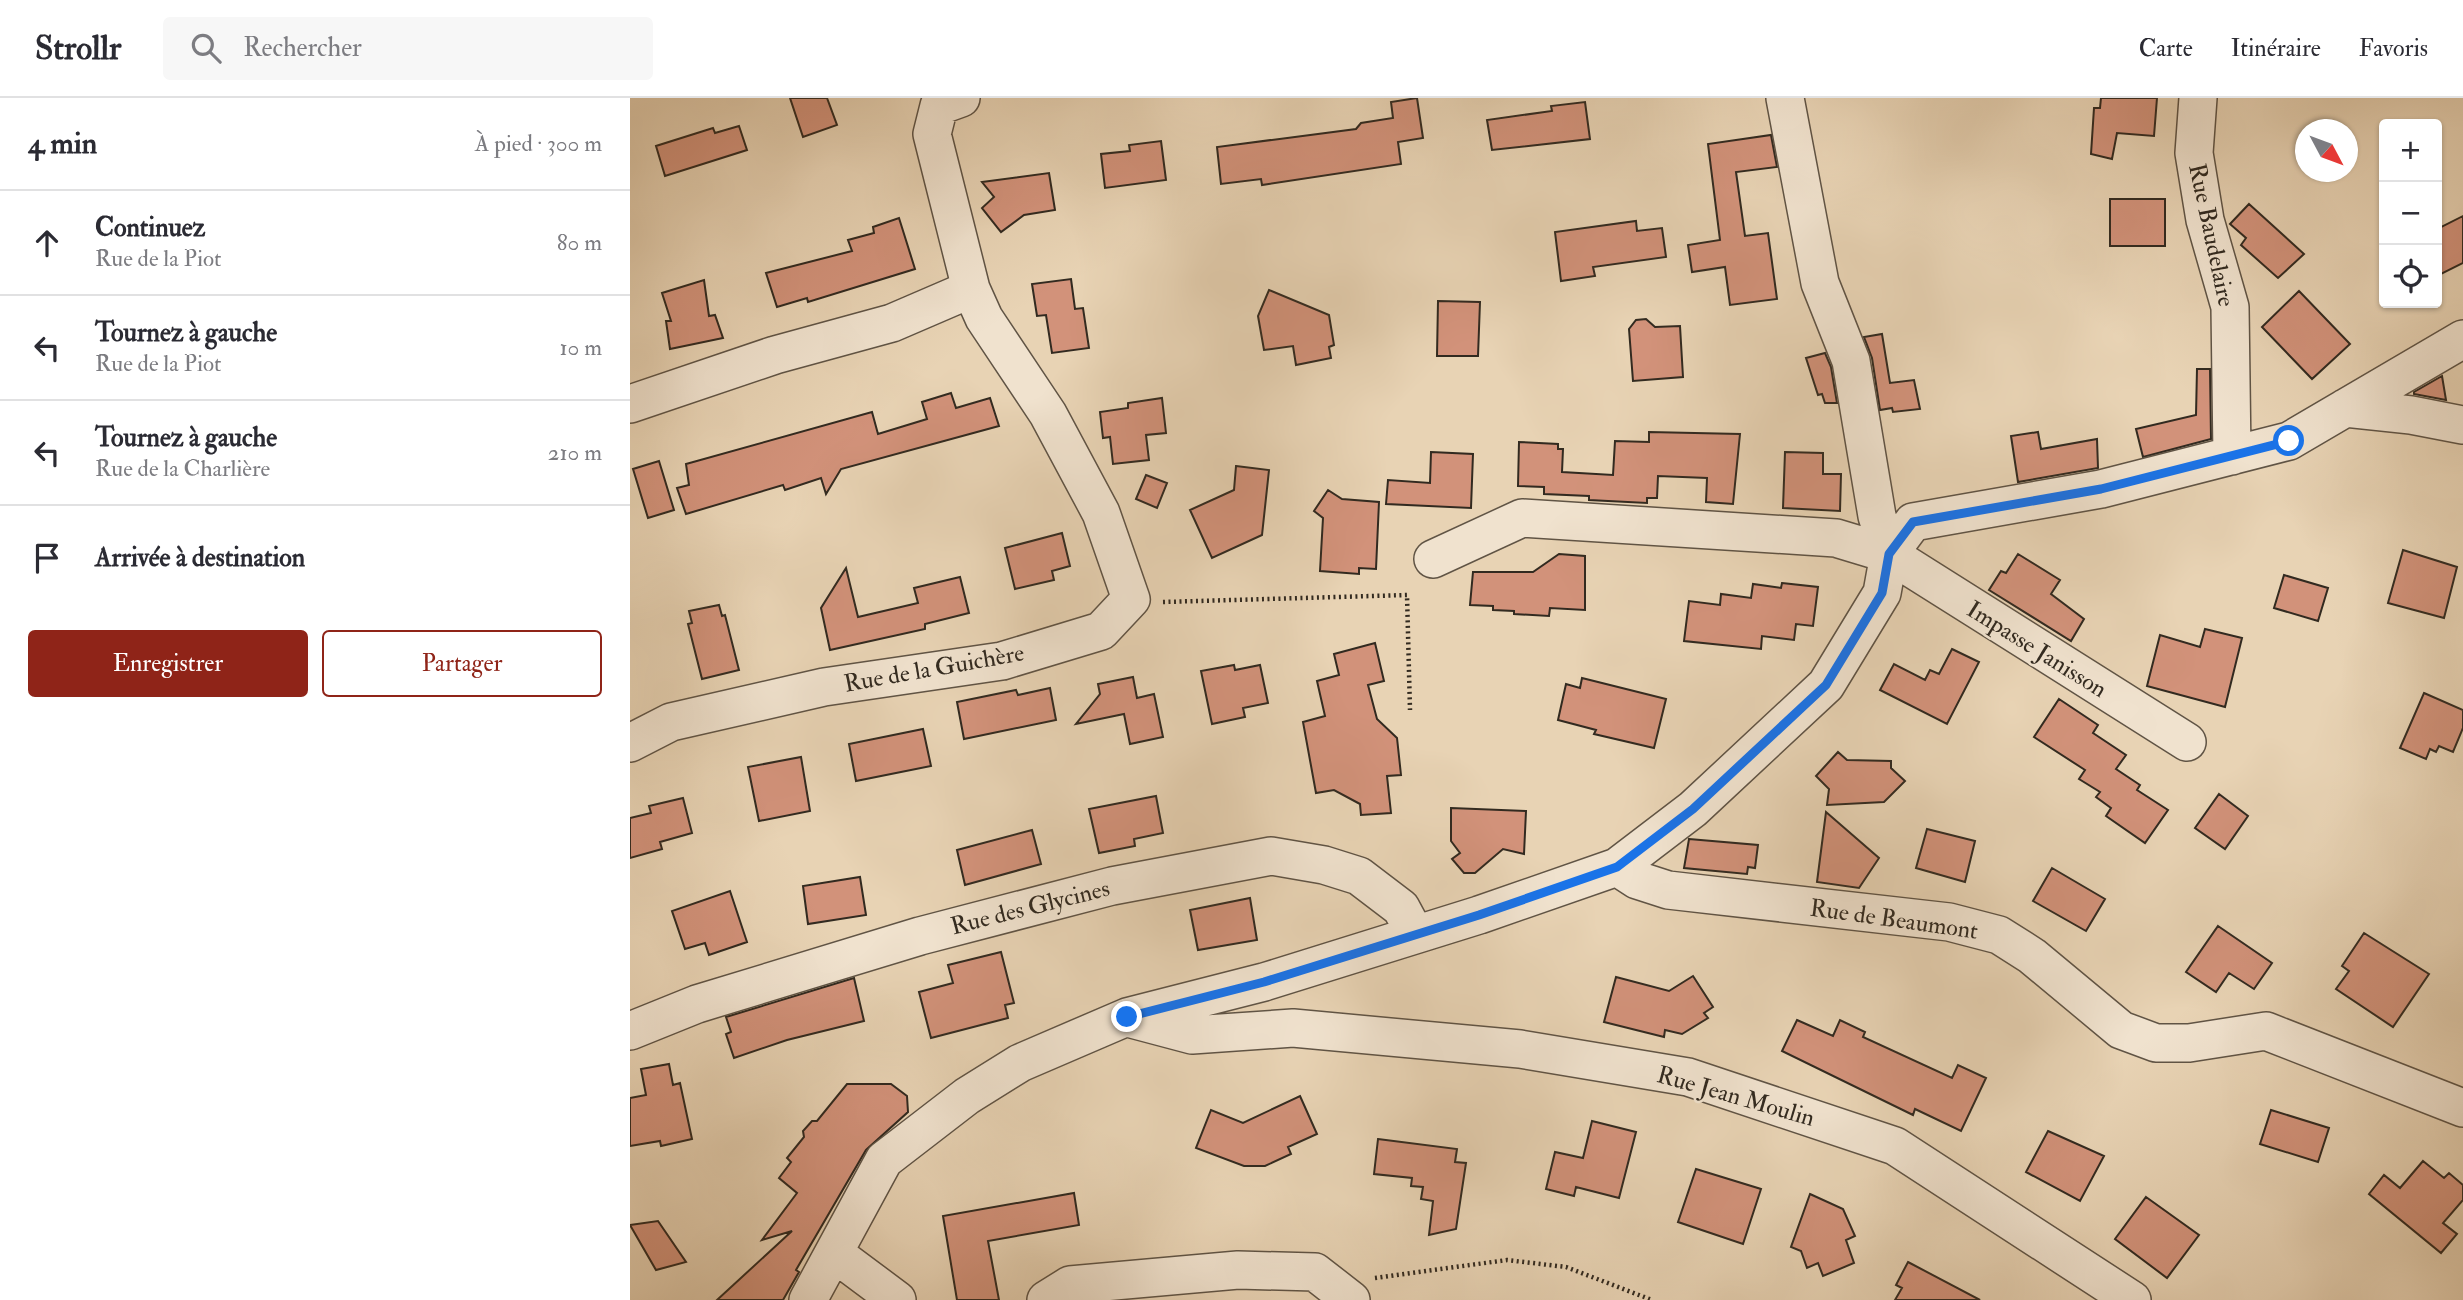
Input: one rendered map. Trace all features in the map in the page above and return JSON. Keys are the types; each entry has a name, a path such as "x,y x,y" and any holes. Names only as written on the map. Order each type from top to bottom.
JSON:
{"street":[{"path":"961,98 939,106 932,134 971,289 984,318 1048,414 1101,513 1131,599"},
{"path":"1785,98 1820,283 1851,361 1877,516 1889,554"},
{"name":"Rue Baudelaire","path":"2198,98 2194,153 2205,220 2230,307 2232,456"},
{"path":"630,404 775,355 892,323 971,289"},
{"path":"808,1300 884,1160 967,1096 1020,1063 1127,1017 1264,982 1617,867 1693,809 1826,685 1882,593 1889,554 1913,522 2101,489 2289,441 2463,339"},
{"path":"2345,408 2412,415 2463,425"},
{"name":"Impasse Janisson","path":"1433,559 1522,518 1836,538 1889,554 2187,741"},
{"name":"Rue de la Guichère","path":"630,743 671,722 824,687 1002,661 1101,631 1131,599"},
{"name":"Rue des Glycines","path":"630,1031 697,1004 920,936 1112,886 1271,856 1324,865 1360,876 1401,908 1415,934"},
{"name":"Rue de Beaumont","path":"1617,867 1637,880 1668,890 1949,922 1999,935 2032,956 2121,1030 2156,1043 2189,1043 2266,1031 2463,1108"},
{"path":"1264,982 1273,1014 1293,1028"},
{"name":"Rue Jean Moulin","path":"1127,1017 1192,1035 1293,1028 1520,1049 1701,1081 1895,1146 2132,1300"},
{"path":"834,1253 898,1300"},
{"path":"1046,1300 1070,1285 1238,1270 1315,1272 1360,1289"}],"path":[{"path":"1131,599 1173,603 1407,595 1410,710"},
{"path":"1360,1289 1454,1265 1507,1260 1566,1267 1652,1300"}],"building":[{"path":"790,98 827,98 837,125 803,137"},
{"path":"1417,98 1423,138 1398,142 1401,164 1262,185 1261,179 1221,184 1217,147 1356,129 1361,123 1393,118 1391,102"},
{"path":"2101,98 2157,98 2154,136 2117,133 2112,159 2091,154 2094,108 2100,108"},
{"path":"1585,102 1590,139 1492,150 1487,120 1552,111 1551,106"},
{"path":"739,126 747,150 665,176 656,146 713,128 715,133"},
{"path":"1771,135 1777,167 1736,172 1745,236 1768,233 1777,299 1730,305 1725,267 1692,272 1688,245 1720,240 1708,144"},
{"path":"1161,141 1166,180 1105,188 1101,154 1130,151 1129,145"},
{"path":"1049,173 1055,210 1024,215 1001,232 982,208 994,197 982,182"},
{"path":"2110,199 2165,199 2165,246 2110,246"},
{"path":"2249,204 2304,254 2278,278 2241,245 2246,238 2230,224"},
{"path":"2463,216 2463,263 2442,274 2442,245 2442,226"},
{"path":"899,218 915,269 808,302 807,298 777,307 766,273 852,251 848,240 874,233 873,227"},
{"path":"1636,221 1637,231 1662,228 1666,257 1593,267 1595,276 1561,281 1555,232"},
{"path":"1071,279 1075,309 1083,308 1089,348 1052,353 1046,315 1037,316 1032,284"},
{"path":"704,280 709,316 715,315 723,338 670,349 666,321 671,321 662,293"},
{"path":"1269,290 1329,315 1334,345 1329,347 1331,358 1296,365 1293,346 1264,350 1258,316"},
{"path":"2299,291 2350,344 2312,379 2262,327"},
{"path":"1438,301 1480,302 1478,356 1437,356"},
{"path":"1646,319 1655,327 1680,326 1683,377 1633,381 1629,329 1636,320"},
{"path":"1882,334 1890,383 1914,380 1920,409 1893,412 1892,408 1880,410 1872,358 1864,337"},
{"path":"1825,353 1831,367 1837,403 1825,403 1822,394 1818,395 1806,358"},
{"path":"2197,369 2210,369 2211,439 2143,457 2136,429 2196,415"},
{"path":"2442,376 2446,400 2414,394 2414,392"},
{"path":"951,393 956,408 990,398 999,426 841,469 826,494 821,478 785,490 783,485 686,514 677,488 689,485 686,464 872,412 878,434 927,419 922,402"},
{"path":"1162,398 1166,433 1146,435 1149,460 1113,464 1110,437 1103,438 1100,412 1128,408 1128,403"},
{"path":"1649,432 1740,434 1733,504 1706,502 1707,478 1658,476 1657,498 1647,498 1647,503 1589,500 1589,496 1544,494 1544,487 1518,486 1519,442 1558,444 1558,449 1563,449 1562,472 1613,475 1615,441 1649,442"},
{"path":"2038,432 2041,449 2097,439 2098,468 2018,482 2011,436"},
{"path":"1431,452 1473,454 1471,508 1386,504 1388,480 1430,483"},
{"path":"1785,452 1823,453 1823,474 1841,474 1840,511 1783,508"},
{"path":"659,461 674,510 648,518 633,469"},
{"path":"1236,466 1269,470 1262,535 1212,558 1190,510 1234,490"},
{"path":"1146,475 1167,483 1157,508 1136,499"},
{"path":"1328,490 1342,499 1379,502 1376,569 1359,568 1359,574 1320,571 1323,518 1314,511"},
{"path":"1062,533 1070,566 1052,571 1054,580 1015,589 1005,548"},
{"path":"2403,550 2457,567 2444,618 2388,603"},
{"path":"1559,554 1585,556 1585,610 1550,608 1549,616 1514,614 1514,611 1493,610 1493,606 1470,605 1473,572 1533,572"},
{"path":"2018,554 2060,580 2051,594 2084,619 2071,641 1989,590 2001,571 2006,573"},
{"path":"846,568 858,617 918,603 914,588 960,577 969,613 925,624 925,629 830,650 821,608"},
{"path":"2284,575 2328,588 2318,621 2274,608"},
{"path":"1782,583 1818,587 1813,626 1796,624 1794,640 1762,636 1761,649 1684,641 1689,601 1720,605 1721,594 1751,598 1753,584 1781,588"},
{"path":"719,605 722,616 725,615 739,670 702,679 688,624 692,623 689,611"},
{"path":"2205,629 2242,638 2225,707 2147,686 2160,635 2200,647"},
{"path":"1375,643 1384,681 1368,685 1377,719 1397,738 1401,775 1387,776 1391,813 1361,815 1360,804 1334,790 1316,793 1303,722 1325,716 1317,681 1339,675 1334,654"},
{"path":"1952,649 1979,662 1947,724 1880,690 1894,664 1925,680 1930,670 1939,674"},
{"path":"1234,665 1235,670 1260,665 1268,703 1243,708 1245,717 1212,724 1201,671"},
{"path":"1133,677 1137,698 1154,694 1163,737 1130,744 1124,714 1076,724 1100,694 1098,684"},
{"path":"1582,678 1666,699 1654,748 1594,734 1596,730 1558,720 1566,684 1580,688"},
{"path":"1050,688 1056,720 964,739 957,702 1016,690 1018,695"},
{"path":"2424,693 2463,710 2463,728 2453,752 2439,746 2436,752 2430,749 2426,759 2400,748"},
{"path":"2059,699 2098,725 2093,733 2126,755 2116,769 2140,785 2137,790 2168,810 2145,843 2106,816 2111,808 2096,797 2100,792 2079,779 2085,770 2034,737"},
{"path":"923,729 931,766 856,781 849,744"},
{"path":"1838,752 1847,760 1891,761 1891,768 1905,781 1884,802 1827,805 1829,789 1816,776"},
{"path":"801,757 810,811 759,821 748,767"},
{"path":"2219,794 2248,816 2225,849 2195,828"},
{"path":"1156,796 1163,833 1134,839 1135,846 1099,853 1089,809"},
{"path":"683,798 692,833 660,842 662,849 630,858 630,818 651,813 649,806"},
{"path":"1451,808 1526,811 1524,854 1503,849 1475,873 1464,873 1452,859 1460,853 1451,841"},
{"path":"1826,812 1879,858 1859,888 1817,882"},
{"path":"1927,829 1975,841 1965,882 1916,868"},
{"path":"1032,830 1041,864 965,885 957,850"},
{"path":"1689,839 1758,845 1755,868 1748,867 1747,874 1684,868"},
{"path":"2052,868 2105,899 2086,931 2033,901"},
{"path":"860,877 866,915 808,924 803,886"},
{"path":"730,891 747,942 709,955 705,943 685,949 672,911"},
{"path":"1250,898 1257,940 1198,950 1190,910"},
{"path":"2218,926 2272,963 2254,989 2229,973 2216,992 2186,972"},
{"path":"2364,933 2429,974 2393,1027 2336,989 2349,971 2342,966"},
{"path":"1001,952 1014,1003 1005,1005 1008,1018 931,1038 919,992 953,983 948,965"},
{"path":"1693,976 1713,1007 1704,1013 1708,1018 1682,1034 1665,1030 1664,1037 1604,1022 1616,977 1669,991"},
{"path":"854,978 864,1021 787,1040 734,1058 726,1034 731,1032 726,1017"},
{"path":"1797,1020 1833,1036 1840,1020 1865,1032 1863,1037 1952,1078 1958,1065 1986,1078 1961,1131 1915,1109 1913,1115 1782,1051"},
{"path":"669,1064 673,1085 680,1083 692,1139 661,1146 660,1141 630,1146 630,1098 646,1095 641,1069"},
{"path":"847,1084 891,1084 907,1096 908,1112 866,1150 796,1270 799,1272 783,1300 717,1300 792,1231 762,1240 797,1193 779,1178 791,1162 787,1158 804,1137 803,1131 812,1121 817,1121"},
{"path":"1300,1096 1317,1134 1288,1147 1291,1154 1265,1166 1244,1166 1196,1148 1211,1110 1243,1123"},
{"path":"2271,1110 2329,1128 2318,1162 2260,1144"},
{"path":"1592,1121 1636,1132 1619,1198 1576,1187 1574,1196 1546,1189 1555,1152 1583,1158"},
{"path":"2048,1131 2104,1156 2080,1201 2026,1172"},
{"path":"1378,1139 1457,1149 1455,1162 1466,1163 1456,1229 1429,1235 1433,1201 1421,1199 1423,1187 1411,1186 1412,1178 1374,1174"},
{"path":"2423,1161 2444,1178 2449,1173 2463,1185 2463,1200 2443,1223 2457,1234 2441,1253 2369,1194 2384,1175 2400,1188"},
{"path":"1696,1169 1761,1189 1743,1244 1678,1222"},
{"path":"1074,1193 1079,1225 988,1241 999,1300 957,1300 943,1216"},
{"path":"1810,1194 1843,1209 1855,1236 1846,1240 1854,1263 1823,1276 1818,1263 1807,1268 1801,1251 1791,1247"},
{"path":"2146,1197 2199,1235 2167,1278 2115,1239"},
{"path":"658,1221 686,1262 656,1270 630,1225"},
{"path":"1908,1262 1980,1300 1895,1300 1902,1288 1896,1285"}],"route":[{"path":"1127,1017 1264,982 1479,915 1617,867 1693,809 1826,685 1882,593 1889,554 1899,537 1913,522 2101,489 2289,441"}]}
